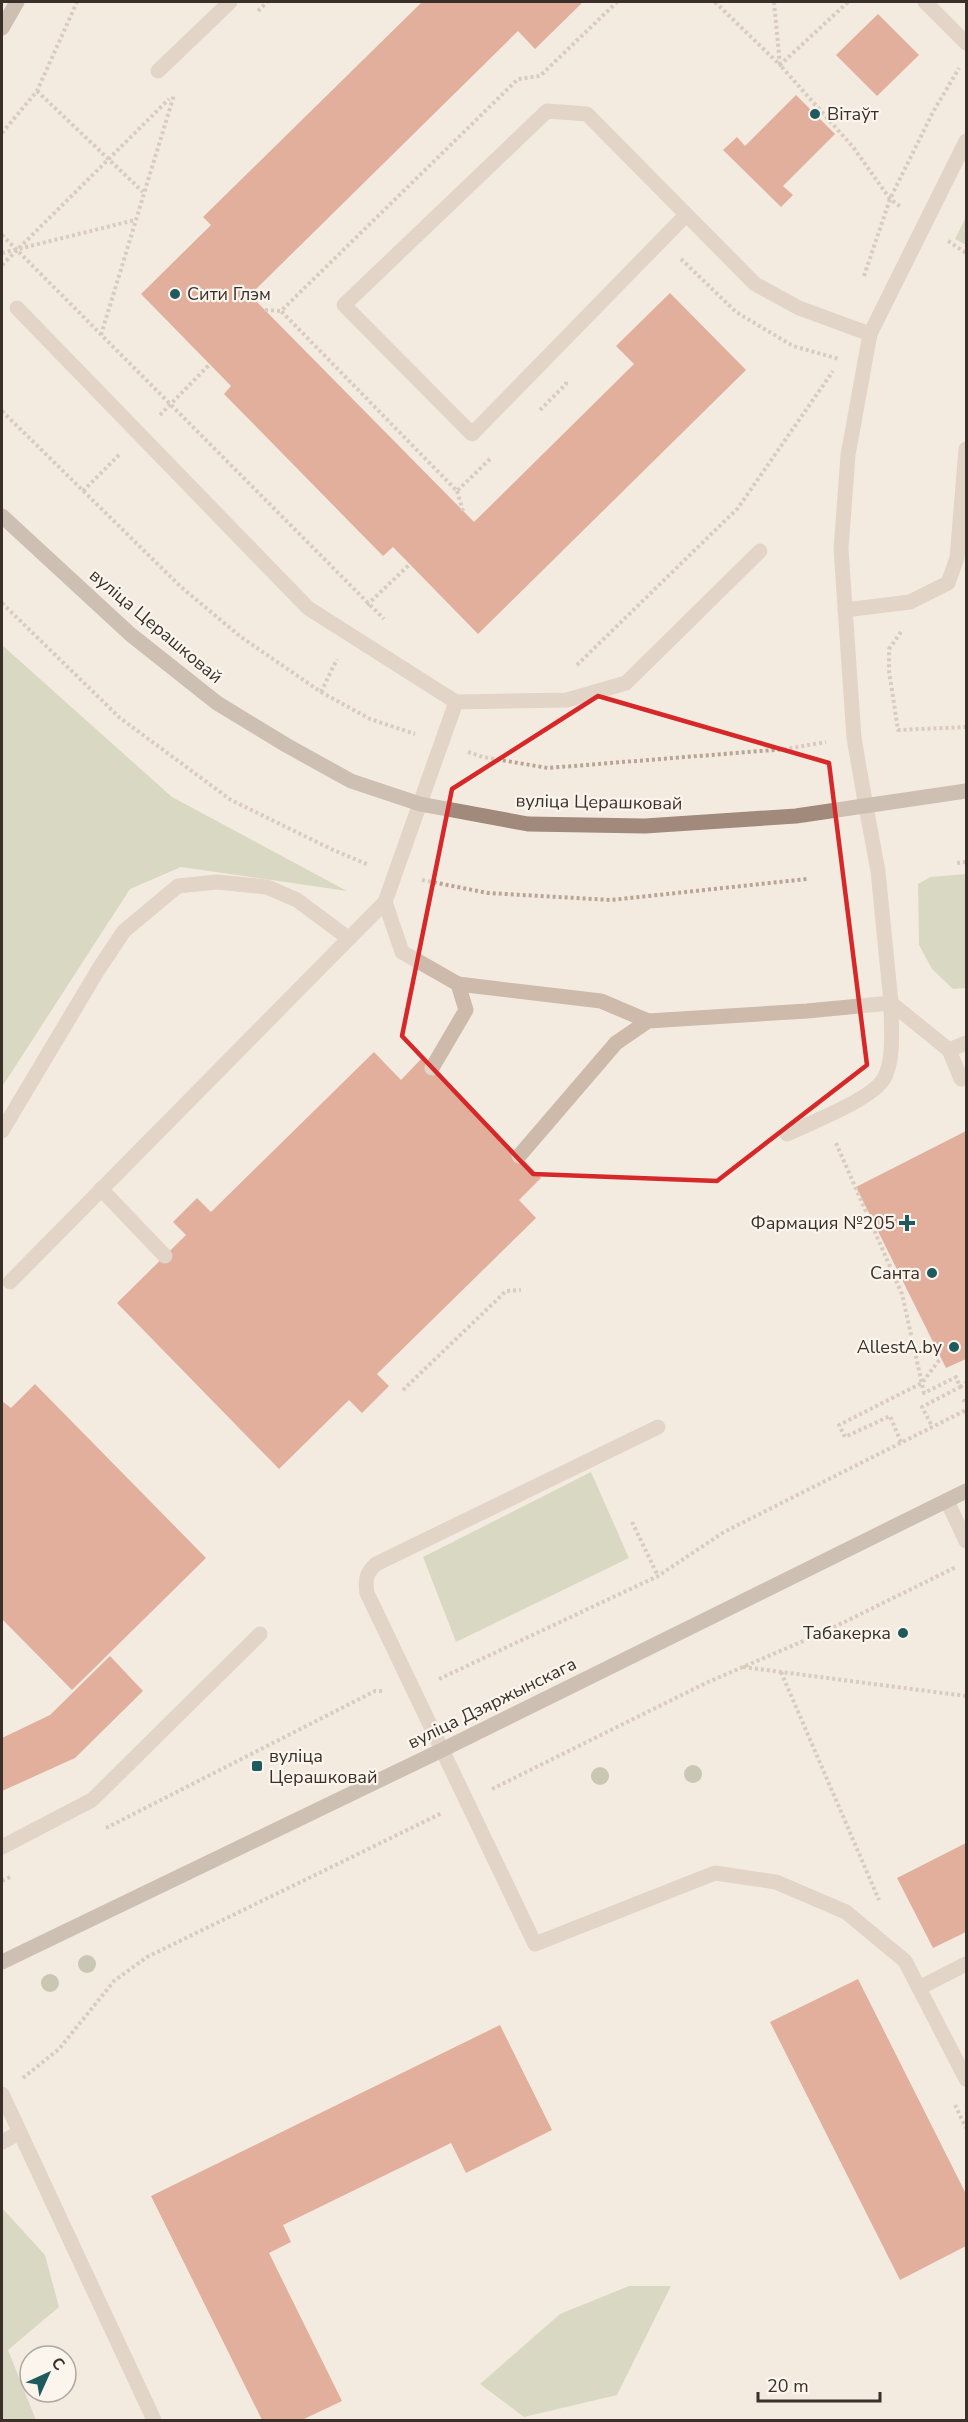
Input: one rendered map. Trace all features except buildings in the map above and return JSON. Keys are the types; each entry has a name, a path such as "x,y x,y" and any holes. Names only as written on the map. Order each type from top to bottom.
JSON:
{"street":[{"path":"2,28 17,2"},
{"path":"158,71 230,2"},
{"path":"925,2 966,43"},
{"path":"686,215 471,434 344,305 547,111 587,114 755,284 799,308 870,334"},
{"path":"787,1134 868,1094 884,1079 891,1054 891,1003 878,871 854,738 844,610 841,549 848,455 870,334 966,141"},
{"path":"17,308 308,608 456,702 567,700 626,683 760,551"},
{"path":"844,610 910,602 948,583 957,558 966,450"},
{"name":"вуліца Церашковай","path":"2,516 130,634 217,703 286,746 351,781 420,804 528,824 645,826 744,821 866,807 966,791"},
{"path":"10,1282 385,902 456,702"},
{"path":"2,1131 98,970 124,931 178,886 217,882 267,887 297,900 348,938"},
{"path":"385,902 402,952 458,984 602,1000 648,1021 891,1003 949,1050 961,1079 966,1077"},
{"path":"432,1068 466,1010 458,984"},
{"path":"519,1156 616,1043 648,1021"},
{"path":"949,1050 966,1042"},
{"path":"102,1189 165,1256"},
{"path":"658,1428 376,1564 369,1571 365,1582 366,1593 535,1944 715,1873 776,1882 846,1912 905,1960 966,2079"},
{"name":"вуліца Дзяржынскага","path":"2,1962 442,1750 966,1491"},
{"path":"947,1501 966,1541"},
{"path":"2,1847 92,1800 260,1634"},
{"path":"919,1988 966,1964"},
{"path":"2,2094 154,2421"},
{"path":"2,2142 19,2133"}],"path":[{"path":"2,134 37,91 77,2"},
{"path":"250,18 267,2"},
{"path":"281,311 519,79 540,76 617,2"},
{"path":"715,2 780,65 853,147 890,199 966,254"},
{"path":"774,2 780,65"},
{"path":"780,65 848,2"},
{"path":"847,326 890,199 933,112 961,65"},
{"path":"37,91 143,192"},
{"path":"2,265 174,94 100,336"},
{"path":"2,253 135,220"},
{"path":"2,235 391,627"},
{"path":"573,670 738,508 841,359 792,346 736,312 674,253"},
{"path":"265,310 281,311 457,491 463,511"},
{"path":"533,417 566,384 566,372"},
{"path":"457,491 490,458"},
{"path":"83,491 111,463"},
{"path":"902,631 889,649 889,671 898,730 966,727"},
{"path":"321,692 335,663"},
{"path":"957,863 966,862"},
{"path":"824,1116 902,1294 924,1393 956,1377 960,1387"},
{"path":"403,1390 506,1291 521,1290"},
{"path":"902,1442 890,1416 845,1437 839,1425 922,1383 940,1359"},
{"path":"932,1426 922,1407 966,1383"},
{"path":"98,1832 375,1691 415,1693 658,1576 724,1532 966,1410"},
{"path":"632,1522 658,1576"},
{"path":"20,2080 59,2049 114,1981 147,1957 708,1682 822,1633 966,1562"},
{"path":"742,1667 966,1696"},
{"path":"781,1672 882,1907"},
{"path":"2,1881 23,1870"}],"highlighted area":[{"path":"598,696 829,763 867,1065 717,1181 533,1174 402,1036 452,789"}],"green space":[{"path":"966,217 966,245 955,239"},
{"path":"2,645 172,797 347,891 181,867 130,889 2,1087"},
{"path":"966,874 966,988 953,989 932,969 919,945 918,884 930,877"},
{"path":"591,1472 629,1558 456,1642 423,1557"},
{"path":"2,2208 45,2255 59,2307 8,2350 18,2375 18,2404 30,2404 36,2420 2,2420"},
{"path":"629,2286 671,2286 617,2395 524,2417 480,2384 560,2314"}],"place":[{"name":"Вітаўт","path":"815,114"},
{"name":"Сити Глэм","path":"175,294"},
{"name":"Фармация №205","path":"907,1223"},
{"name":"Санта","path":"932,1273"},
{"name":"AllestA.by","path":"954,1347"},
{"name":"Табакерка","path":"903,1633"},
{"name":"вуліца Церашковай","path":"257,1766"}]}
